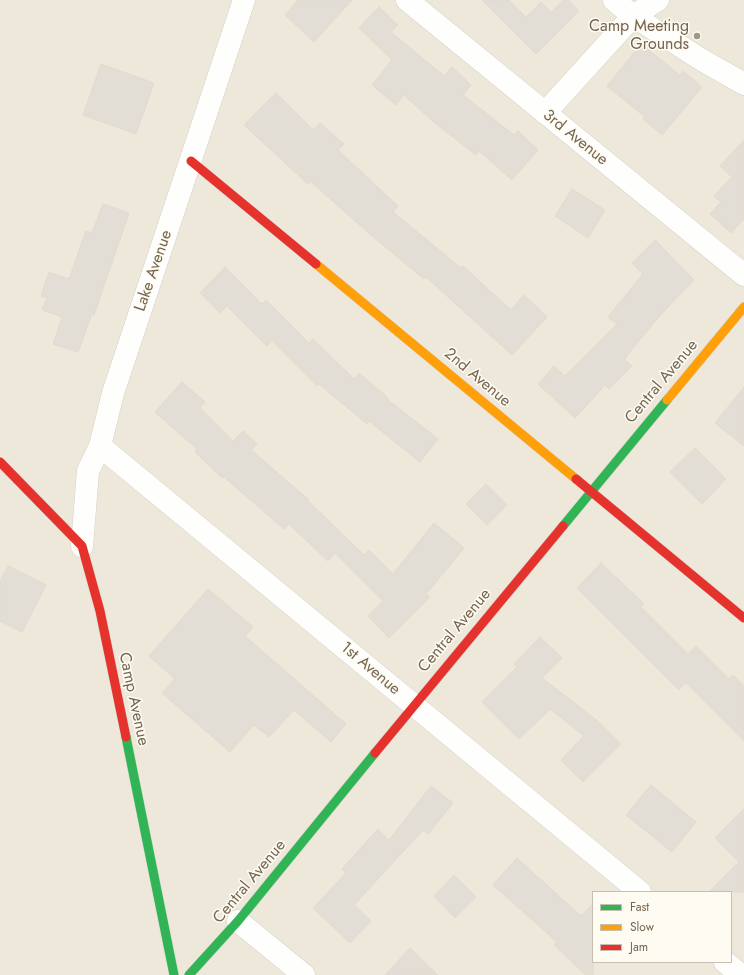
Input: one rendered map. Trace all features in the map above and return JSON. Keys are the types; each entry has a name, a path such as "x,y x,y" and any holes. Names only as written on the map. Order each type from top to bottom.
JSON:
{"street":[{"name":"Lake Avenue","path":"82,546 88,471 100,446 113,393 244,0"},
{"name":"3rd Avenue","path":"406,0 744,275"},
{"path":"614,0 633,16 702,60 744,84"},
{"path":"545,113 633,16 658,0"},
{"name":"2nd Avenue","path":"191,161 744,618"},
{"name":"Central Avenue","path":"190,975 238,920 744,307"},
{"name":"1st Avenue","path":"100,446 639,891"},
{"name":"Camp Avenue","path":"0,462 82,546 100,611 174,975"},
{"path":"238,920 304,975"},
{"path":"726,963 741,975"}],"shaded area":[{"path":"0,0 744,0 744,975 0,975"}],"building":[{"path":"298,0 352,0 314,42 285,15"},
{"path":"482,0 509,0 526,17 541,2 551,12 564,0 568,0 579,11 536,54"},
{"path":"379,7 398,25 391,32 444,76 452,67 471,85 463,95 514,135 518,131 538,150 512,180 479,151 476,155 436,124 404,95 396,105 372,85 392,60 359,28"},
{"path":"641,44 680,75 683,71 702,87 662,135 643,119 645,117 607,86"},
{"path":"101,64 154,83 136,134 83,115"},
{"path":"276,93 313,130 320,123 344,144 338,150 398,206 393,212 461,268 463,266 511,310 524,295 547,317 512,355 426,277 424,279 372,236 310,181 308,184 244,125"},
{"path":"744,140 744,219 731,233 710,214 721,202 714,196 732,177 720,166"},
{"path":"572,189 605,210 588,238 555,216"},
{"path":"103,204 129,213 94,315 92,314 78,352 53,344 62,317 42,310 47,298 41,296 49,272 69,279 86,231 92,233"},
{"path":"655,240 694,280 663,312 624,359 632,366 609,389 605,385 575,418 538,384 554,366 565,376 617,324 608,317 643,274 632,263"},
{"path":"225,267 262,304 266,300 309,343 313,339 354,379 359,373 388,398 387,399 438,439 420,462 369,421 367,424 319,384 317,386 272,341 267,346 227,306 220,313 200,293"},
{"path":"182,382 205,402 200,408 233,441 243,431 257,444 251,450 309,500 308,501 364,555 369,550 393,574 434,523 464,548 426,594 430,597 389,638 368,616 383,601 335,553 328,561 289,524 284,529 224,477 222,478 195,452 197,449 155,412"},
{"path":"744,387 744,446 715,423"},
{"path":"695,448 726,479 702,504 670,472"},
{"path":"486,484 507,505 487,525 466,504"},
{"path":"601,563 644,604 641,607 688,654 696,646 729,679 733,675 744,686 744,741 686,683 679,690 577,588"},
{"path":"8,566 46,585 22,632 0,621 0,582"},
{"path":"208,589 253,627 245,636 346,724 331,742 294,710 269,737 254,725 230,752 162,693 175,679 149,656"},
{"path":"540,637 562,658 542,678 599,722 621,744 583,782 561,760 584,736 550,709 519,739 482,702 517,667 514,664"},
{"path":"651,785 696,822 672,852 626,815"},
{"path":"431,786 453,803 428,834 423,830 354,905 371,921 350,943 313,908 346,873 342,869 378,829 389,840"},
{"path":"744,809 744,892 710,891 739,862 715,838"},
{"path":"517,858 581,916 592,905 593,975 586,975 554,945 557,942 493,885"},
{"path":"454,875 476,897 455,918 434,896"},
{"path":"410,948 438,975 385,975"}],"traffic: fast":[{"path":"563,526 667,400"},
{"path":"126,737 174,975"},
{"path":"189,975 238,921 375,753"}],"traffic: slow":[{"path":"316,264 576,479"},
{"path":"667,400 744,307"}],"traffic: jam":[{"path":"191,161 316,264"},
{"path":"0,462 82,546 100,611 126,737"},
{"path":"576,479 744,618"},
{"path":"375,753 563,526"}],"place":[{"name":"Camp Meeting Grounds","path":"697,36"}]}
